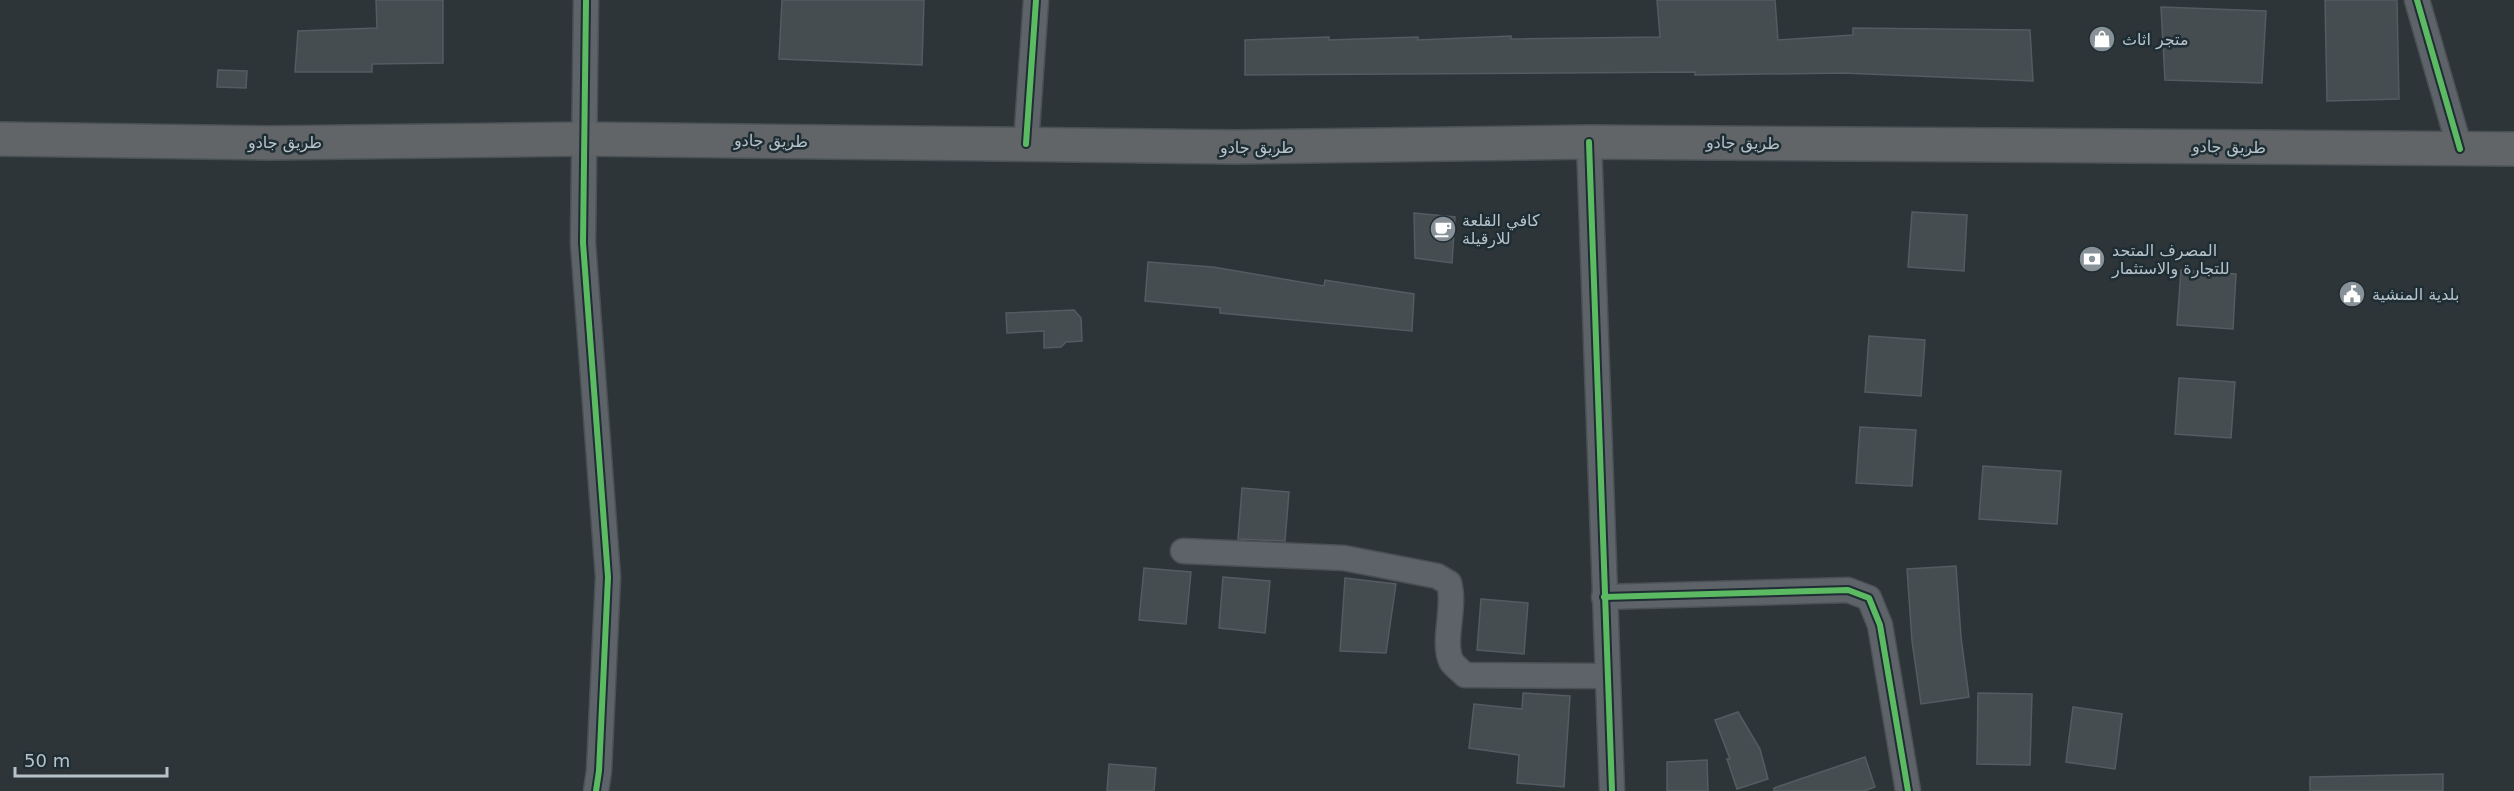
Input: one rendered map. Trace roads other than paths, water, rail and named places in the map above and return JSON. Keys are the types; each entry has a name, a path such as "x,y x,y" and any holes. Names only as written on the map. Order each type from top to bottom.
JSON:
{"highway":[{"name":"طريق جادو","path":"0,139 266,143 584,139 1235,147 1589,142 2514,149"}],"street":[{"path":"586,0 584,243 608,577 599,771 596,791"},
{"path":"1026,144 1036,0"},
{"path":"2417,0 2460,149"},
{"path":"1589,142 1612,791"},
{"path":"1183,551 1344,558 1437,576 1449,583 1452,594 1449,650 1452,663 1465,675 1607,676"},
{"path":"1604,597 1848,590 1869,598 1880,624 1908,791"}],"place":[{"name":"متجر اثاث","path":"2102,39"},
{"name":"كافي القلعة للارقيلة","path":"1443,229"},
{"name":"المصرف المتحد للتجارة والاستثمار","path":"2092,259"},
{"name":"بلدية المنشية","path":"2352,294"}]}
